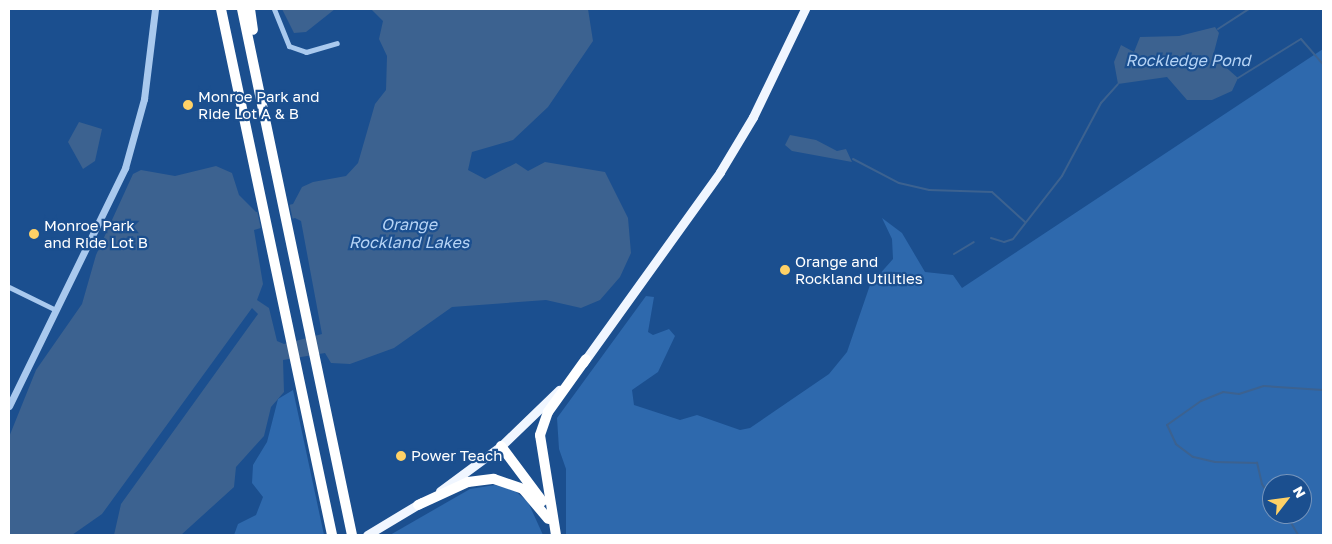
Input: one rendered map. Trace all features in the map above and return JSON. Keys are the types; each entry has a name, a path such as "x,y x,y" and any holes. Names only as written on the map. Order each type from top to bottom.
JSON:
{"highway":[{"path":"221,9 332,535"},
{"path":"242,9 352,535"},
{"path":"250,9 259,91"},
{"path":"556,535 540,448 541,430 586,359"},
{"path":"501,446 535,481 552,508"},
{"path":"501,446 536,491 548,519 551,535"},
{"path":"418,505 468,482 494,479 523,489 548,519"}],"main road":[{"path":"370,534 418,505 501,446 586,359 720,172 753,117 805,9"}],"street":[{"path":"9,406 109,206 130,152 144,99 156,9"},
{"path":"274,9 278,27 289,46 306,52 337,43"},
{"path":"9,287 56,310"}],"shaded area":[{"path":"1323,49 1323,535 566,535 566,469 559,449 557,418 646,296 654,297 648,332 653,335 669,329 675,336 658,372 632,390 634,405 680,420 697,415 740,430 750,428 829,374 847,352 870,285 893,259 892,239 882,218 902,233 925,272 953,275 962,288"},
{"path":"293,390 324,535 234,535 238,524 256,515 263,497 252,483 253,465 267,442 278,399"},
{"path":"495,485 514,490 528,502 543,535 390,535 470,489"}],"water":[{"path":"282,9 335,9 306,32 294,33"},
{"name":"Orange Rockland Lakes","path":"371,9 588,9 593,41 548,107 513,140 472,152 468,170 485,179 516,163 528,171 545,162 605,172 628,218 631,253 620,277 600,300 581,308 546,300 452,307 394,348 350,364 331,363 325,353 283,360 284,392 271,407 264,436 236,467 234,487 181,535 114,535 121,504 258,314 252,308 102,514 72,535 9,535 9,437 36,370 82,304 96,255 133,174 141,170 175,176 216,166 232,173 239,195 256,212 293,204 302,187 313,182 346,176 358,163 375,104 386,90 387,56 379,39 383,21","holes":["295,218 301,221 322,334 284,344 277,341 269,308 257,300 263,284 254,230"]},
{"name":"Rockledge Pond","path":"1215,27 1219,33 1213,56 1238,78 1232,91 1212,100 1187,100 1167,77 1118,84 1114,62 1121,45 1134,52 1140,37 1179,36"},
{"path":"79,122 102,129 95,161 83,169 68,142"},
{"path":"790,135 816,140 837,151 846,149 852,162 792,151 785,145"}],"pier":[{"path":"289,202 293,221 261,229 257,210"}],"waterway":[{"path":"1218,29 1249,9"},
{"path":"1238,78 1301,39 1323,64"},
{"path":"991,238 1004,242 1013,239 1062,176 1101,103 1118,84"},
{"path":"853,159 899,183 929,190 992,192 1025,222"},
{"path":"954,254 974,242"},
{"path":"1262,484 1257,463 1215,462 1193,457 1176,444 1167,425 1201,401 1223,392 1239,394 1264,386 1323,390"},
{"path":"1292,524 1298,535"}],"place":[{"name":"Monroe Park and Ride Lot A & B","path":"188,105"},
{"name":"Monroe Park and Ride Lot B","path":"34,234"},
{"name":"Orange and Rockland Utilities","path":"785,270"},
{"name":"Power Teach","path":"401,456"}]}
